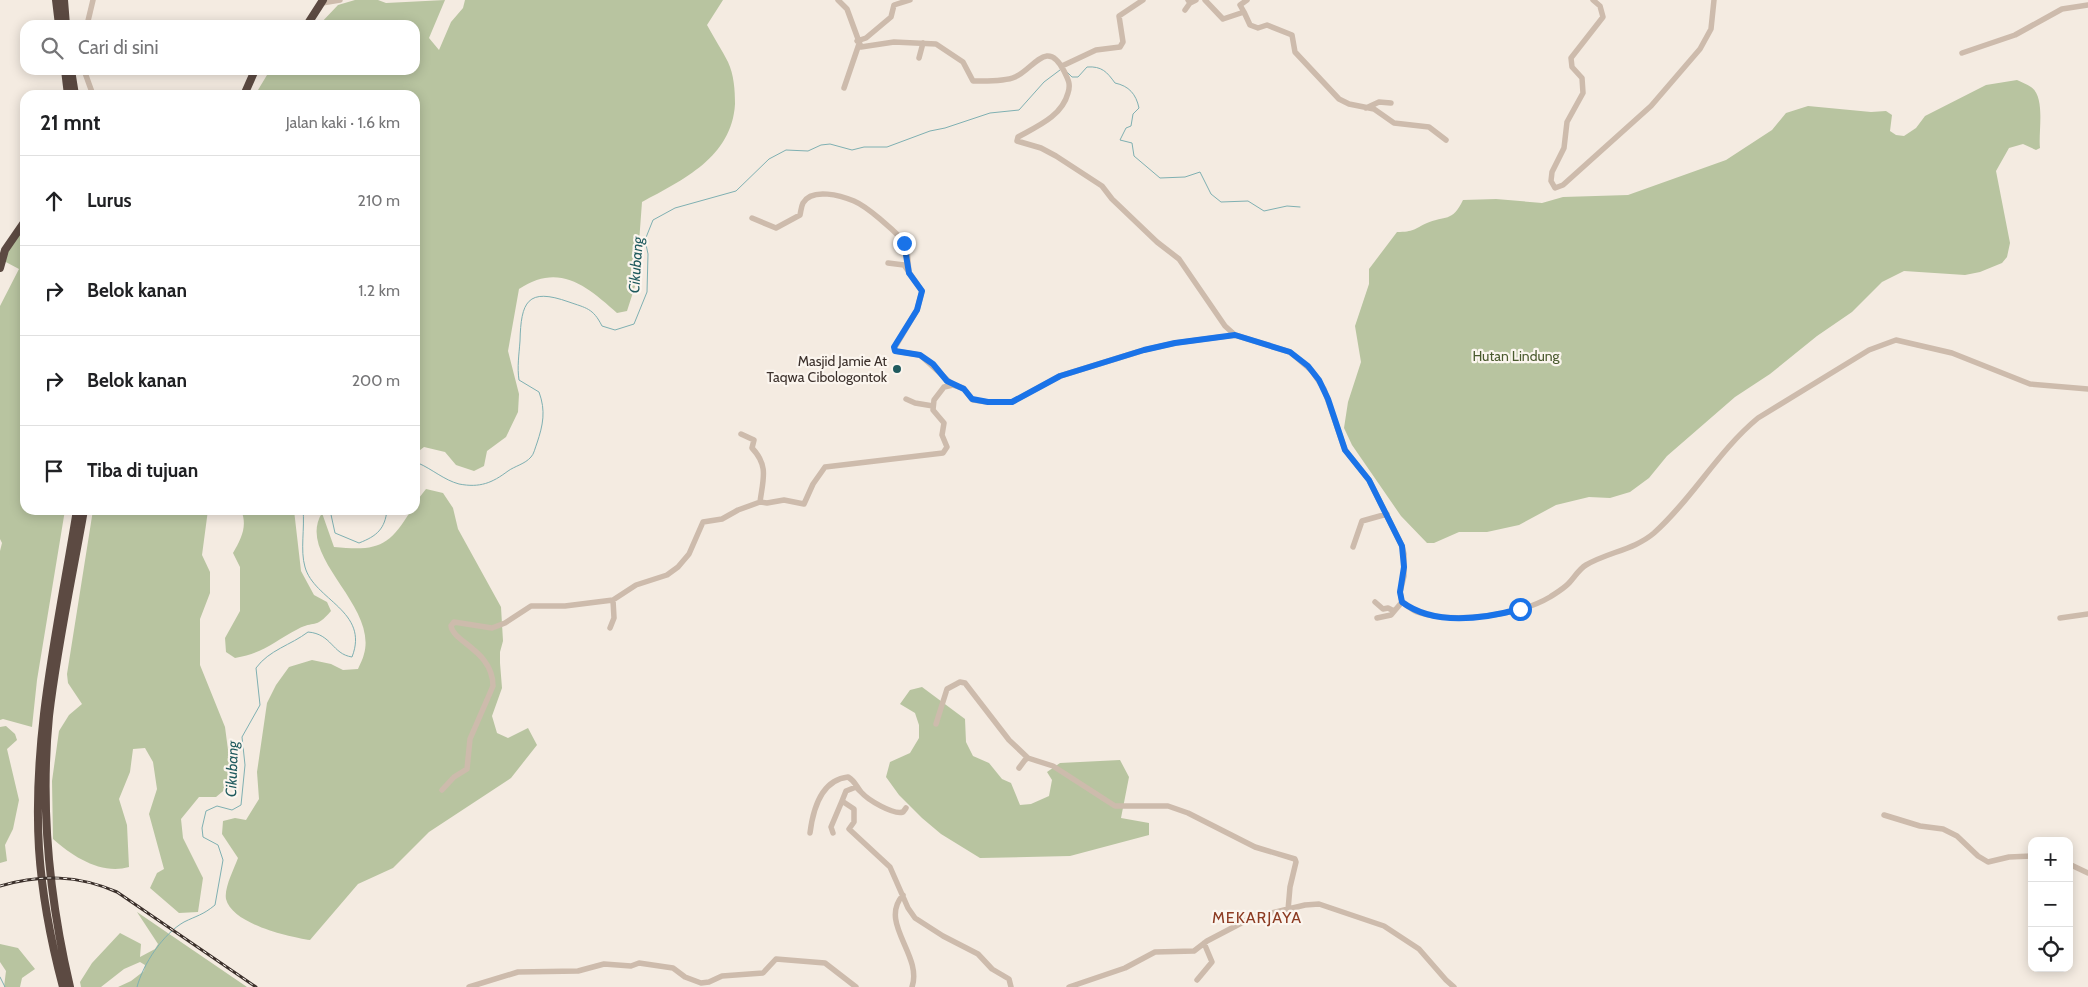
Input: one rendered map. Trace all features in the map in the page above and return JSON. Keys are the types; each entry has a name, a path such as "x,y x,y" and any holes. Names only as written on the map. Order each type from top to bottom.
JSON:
{"highway":[{"path":"56,0 58,20"},
{"path":"64,0 66,20"},
{"path":"310,20 322,2"},
{"path":"66,75 67,90"},
{"path":"72,75 74,90"},
{"path":"246,90 253,75"},
{"path":"0,268 4,250 20,228"},
{"path":"63,987 53,945 43,848 44,714 76,515"},
{"path":"70,987 58,934 43,848 50,715 83,515"}],"street":[{"path":"88,20 93,0"},
{"path":"322,2 340,0"},
{"path":"838,0 846,8"},
{"path":"842,0 858,42 862,47 894,42 936,44 944,47 963,62 973,81 1016,77 1030,68 1037,59 1044,57 1055,58 1065,71 1069,89 1062,107 1054,115 1018,137 1018,142 1041,148 1102,186 1112,199 1157,242 1180,259 1225,326 1235,335"},
{"path":"844,88 858,42 891,18 895,4 910,0"},
{"path":"1065,71 1096,50 1120,47 1123,42 1119,17 1143,0"},
{"path":"1185,10 1189,2 1196,0"},
{"path":"1204,0 1223,19 1244,12"},
{"path":"1247,0 1240,5 1250,25 1258,28 1267,25 1292,36 1295,52 1337,98 1349,104 1374,109 1394,124 1429,127 1446,140"},
{"path":"1593,0 1600,6 1603,17 1571,58 1572,67 1582,78 1584,89 1567,122 1564,148 1552,172 1551,181 1556,188 1563,185 1651,106 1700,49 1711,29 1714,0"},
{"path":"1962,52 2016,35 2062,9 2088,5"},
{"path":"920,58 923,43"},
{"path":"86,75 91,90"},
{"path":"1366,108 1379,102 1391,103"},
{"path":"752,218 776,228 800,215 806,200 819,194 855,201 903,240 907,250 909,273"},
{"path":"888,263 904,265 922,291 918,308 894,347 895,351 920,355 953,385 964,389 972,399 988,402 1012,402 1060,376 1144,350 1175,343 1235,335 1290,352 1312,371 1324,389 1345,450 1369,480 1387,514 1404,550 1404,576 1400,592 1402,602 1419,613 1472,618 1502,614 1542,602 1569,583 1584,566 1626,550 1653,534 1693,492 1743,431 1758,418 1852,360 1890,341 1903,341 1952,352 2032,385 2088,389"},
{"path":"442,790 454,777 467,769 470,739 493,686 492,678 484,660 453,633 452,624 460,621 492,628 505,623 531,606 564,606 613,600 636,585 675,570 689,554 703,522 722,520 742,507 760,502 767,503 784,500 804,504 813,484 828,466 856,465 882,459 943,453 947,449 942,435 944,423 934,413 933,406 942,388 953,385"},
{"path":"906,399 915,403 933,406"},
{"path":"741,434 754,440 752,448 762,459 764,469 760,502"},
{"path":"1353,547 1362,521 1387,514"},
{"path":"610,628 614,618 613,600"},
{"path":"1376,602 1383,609 1388,608 1394,611"},
{"path":"1377,618 1391,615 1402,602"},
{"path":"2060,618 2088,614"},
{"path":"936,724 947,689 952,685 965,683 1009,740 1028,758 1053,766 1115,806 1168,806 1188,813 1256,847 1295,859 1288,910"},
{"path":"1019,768 1028,758"},
{"path":"810,833 812,812 820,795 836,779 848,777 855,781 860,791"},
{"path":"833,833 831,827 846,791 856,787 889,812 898,814 906,808"},
{"path":"842,801 854,809 854,822 849,829 883,858 915,918 942,936 978,954 992,969 1009,979 1011,987"},
{"path":"1884,815 1918,825 1942,829 1957,836 1978,856 1988,862 2009,857 2028,856"},
{"path":"2073,866 2088,873"},
{"path":"903,895 897,904 894,916 911,962 914,978 912,987"},
{"path":"1069,987 1125,968 1155,952 1192,952 1204,943 1251,918 1305,905 1319,904 1384,926 1419,949 1454,987"},
{"path":"1197,980 1212,962 1204,943"},
{"path":"469,987 518,972 578,972 604,964 631,966 640,963 673,968 686,978 706,983 722,976 764,973 772,961 776,959 825,963 856,987"}],"green space":[{"path":"355,0 378,0 386,3 445,0 429,38 439,50 451,22 463,8 465,0 723,0 707,25 728,62 734,83 735,104 732,123 725,139 703,165 673,185 642,202 636,283 627,311 617,313 583,286 560,278 533,281 519,289 508,351 519,394 518,412 506,437 487,451 484,466 474,471 456,465 445,452 424,447 420,450 420,90 258,90 267,75 420,75 420,20 324,20 338,5"},
{"name":"Hutan Lindung","path":"2017,80 2031,87 2036,92 2040,107 2040,148 2036,150 2023,144 2009,148 1996,171 2010,243 2007,257 2002,263 1980,272 1965,275 1904,271 1882,282 1852,312 1817,336 1770,374 1735,397 1667,456 1649,478 1630,492 1610,498 1589,497 1556,505 1519,525 1487,532 1459,532 1434,543 1427,543 1401,516 1352,445 1344,428 1348,402 1361,362 1355,326 1369,284 1369,269 1397,232 1411,231 1427,223 1448,217 1455,212 1463,200 1496,199 1542,203 1563,197 1628,195 1726,160 1772,130 1786,113 1808,106 1871,112 1886,111 1892,115 1890,131 1896,135 1904,136 1916,128 1925,116 1986,85"},
{"path":"20,232 20,515 64,515 37,680 32,727 3,719 0,720 0,551 2,543 0,539 0,306 19,269 2,260"},
{"path":"426,489 443,493 453,508 458,529 501,607 503,641 500,663 502,688 492,716 497,733 508,738 528,728 537,745 511,778 429,832 393,868 358,884 310,940 262,928 239,916 230,908 226,899 228,884 238,858 222,834 223,821 235,818 246,820 259,799 257,772 267,703 276,685 289,667 312,660 331,664 343,670 358,669 364,654 365,636 360,617 327,564 319,546 317,529 321,515 334,547 371,547 388,539 396,532 408,515 420,515 420,497"},
{"path":"92,515 207,515 202,555 210,572 210,593 200,619 200,665 225,727 230,765 228,787 216,797 199,797 181,819 183,838 203,878 198,912 179,913 150,888 157,873 164,869 149,814 157,789 153,762 145,748 133,749 130,772 119,799 127,825 129,867 109,869 88,863 53,839 52,781 59,731 69,715 82,704 68,683 67,674"},
{"path":"295,515 301,571 314,595 327,602 331,611 318,623 303,626 261,650 235,658 226,652 225,638 240,611 240,567 233,553 244,527 243,516"},
{"path":"922,687 965,719 966,742 973,756 989,763 1002,779 1011,783 1020,805 1031,804 1049,796 1052,780 1047,772 1060,763 1120,760 1129,777 1121,818 1149,823 1149,835 1070,856 980,858 941,834 899,795 886,777 890,762 910,753 919,738 919,725 915,713 900,704 910,690"},
{"path":"6,726 15,734 17,740 7,749 19,800 13,829 5,845 7,861 0,863 0,727"},
{"path":"137,912 247,987 118,987 131,981 144,971 145,965 140,962 124,969 101,987 81,987 80,982 92,963 120,933 141,944 140,957 155,949 158,944"},
{"path":"0,944 18,948 35,969 22,978 20,987 4,987 6,971 0,962"}],"waterway":[{"path":"1066,71 1072,77 1078,77 1087,67 1097,68 1107,73 1115,83 1131,91 1139,108 1133,114 1131,126 1126,128 1120,140 1132,143 1134,156 1160,178 1185,177 1200,172 1211,194 1221,202 1248,201 1264,211 1287,206 1300,207"},
{"name":"Cikubang","path":"420,464 459,484 480,485 497,479 531,457 541,430 543,412 539,392 519,380 518,366 521,328 525,308 529,301 535,297 544,296 580,306 592,312 602,326 615,330 634,324 647,292 648,254 645,240 653,220 675,208 736,191 769,159 786,150 808,151 821,145 830,144 852,150 864,147 887,147 930,131 990,113 1019,110 1044,82 1060,70"},
{"name":"Cikubang","path":"137,987 149,959 161,942 176,927 215,905 223,860 218,845 203,837 202,828 206,811 217,806 232,810 241,805 245,765 242,737 260,705 256,668 274,652 308,632 322,636 340,652 352,657 356,641 354,628 339,607 310,578 305,567 303,515"},
{"name":"Cikubang","path":"331,515 335,533 359,543 371,538 379,531 386,515"},
{"path":"0,977 5,987"}],"railway":[{"path":"0,886 30,879 45,878 74,879 102,886 117,892 256,987"}],"place":[{"name":"Masjid Jamie At Taqwa Cibologontok","path":"897,369"}],"district":[{"name":"MEKARJAYA","path":"1257,917"}],"route":[{"path":"904,243 909,273 922,291 918,308 894,347 895,351 920,355 933,364 942,377 953,385 964,389 972,399 988,402 1012,402 1060,376 1117,360 1144,350 1175,343 1235,335 1290,352 1308,366 1319,380 1328,399 1341,443 1349,457 1369,480 1396,531 1404,554 1404,576 1400,592 1402,602 1419,613 1472,618 1494,616 1520,609"}]}
